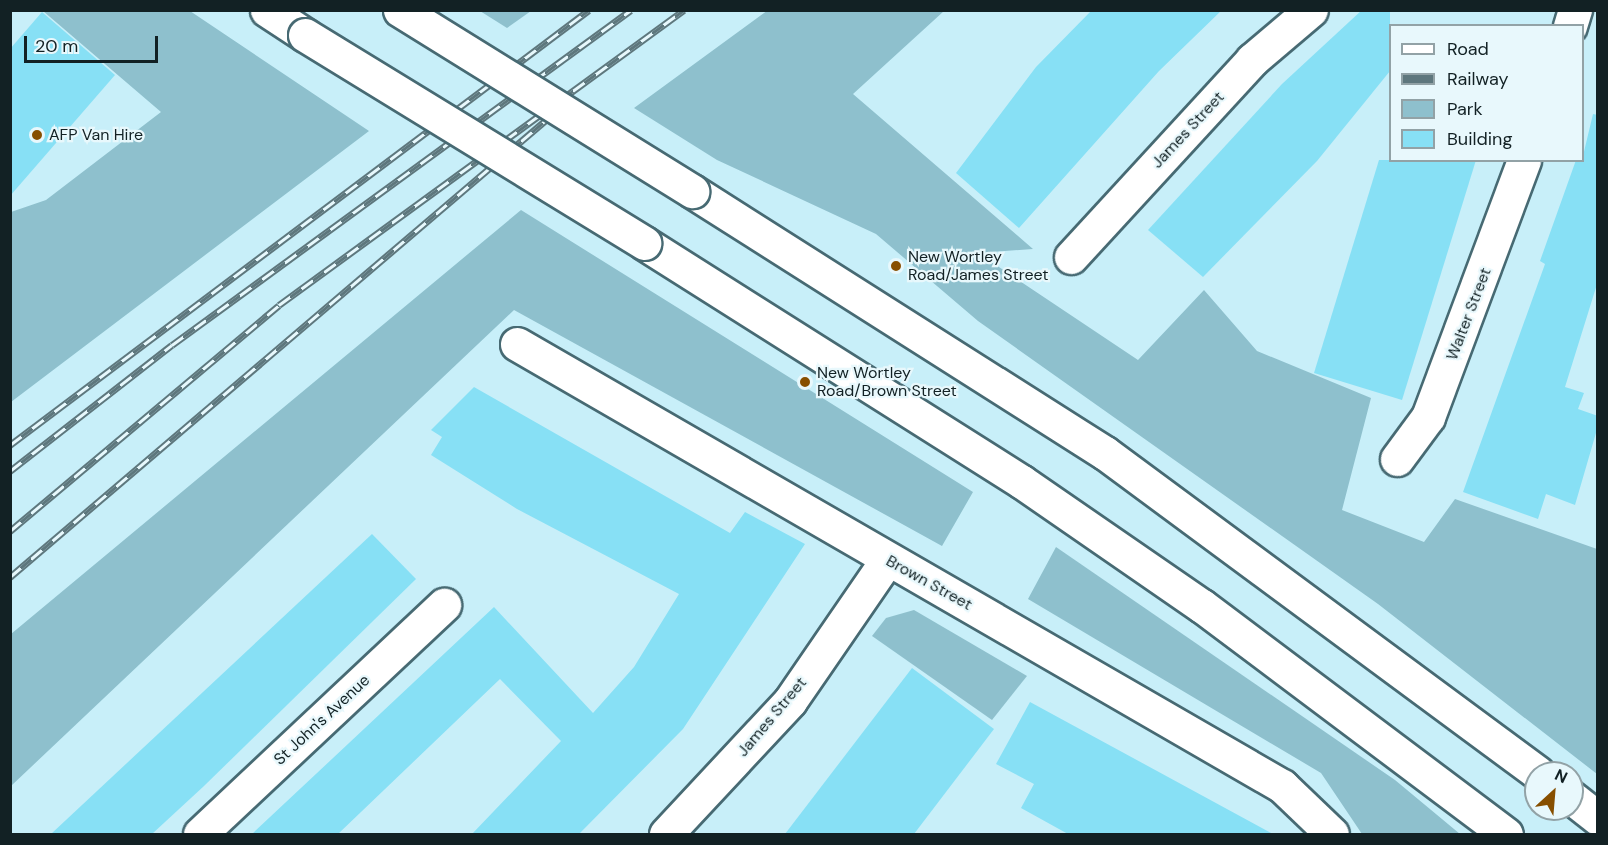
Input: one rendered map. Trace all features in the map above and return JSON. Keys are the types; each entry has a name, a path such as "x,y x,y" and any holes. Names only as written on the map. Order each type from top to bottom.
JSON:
{"main road":[{"path":"267,10 644,243 1022,482 1202,606 1506,834"},
{"path":"400,10 692,191 1105,453 1524,762"},
{"name":"James Street","path":"1071,257 1252,60 1311,10"},
{"name":"Walter Street","path":"1398,459 1428,417 1523,162"},
{"name":"Brown Street","path":"517,344 886,560 1282,786 1332,834"},
{"name":"James Street","path":"666,834 790,701 886,560"},
{"name":"St John's Avenue","path":"200,834 444,605"},
{"path":"1584,807 1598,818"}],"green space":[{"path":"768,10 944,11 853,94 1033,249 978,253 1138,360 1204,290 1257,351 1371,398 1342,510 1424,542 1455,499 1597,549 1597,774 1584,764 1584,761 1580,761 1378,604 978,321 876,234 717,160 634,108"},
{"path":"43,11 190,11 369,131 11,402 11,212 46,200 161,112"},
{"path":"480,11 531,11 507,28"},
{"path":"521,210 973,492 942,546 514,310 11,786 11,634"},
{"path":"1056,547 1395,780 1460,834 1362,834 1321,773 1028,599"},
{"path":"914,610 1027,676 992,720 872,636 886,618"}],"building":[{"path":"1092,10 1222,10 1159,71 1019,228 956,173 1036,67"},
{"path":"1362,10 1390,10 1389,72 1317,161 1203,277 1148,230 1282,84"},
{"name":"AFP Van Hire","path":"42,12 115,75 10,196 10,49"},
{"path":"1593,114 1598,115 1598,281 1565,387 1584,393 1578,409 1598,416 1598,426 1575,505 1546,494 1538,519 1463,492 1545,264 1540,261 1575,162 1584,162 1584,152"},
{"path":"1379,160 1475,162 1402,400 1314,373"},
{"path":"474,387 730,533 745,512 805,544 683,729 579,834 472,834 561,741 500,679 338,834 252,834 494,607 593,713 634,667 679,594 517,509 431,455 442,437 431,430"},
{"path":"372,534 416,579 204,786 152,834 51,834"},
{"path":"912,668 994,729 914,834 785,834"},
{"path":"1030,702 1273,834 1068,834 1021,808 1034,784 996,764"}],"railway":[{"path":"10,445 589,10"},
{"path":"10,471 172,345 631,10"},
{"path":"10,531 279,305 684,10"},
{"path":"10,577 573,97"}],"place":[{"name":"AFP Van Hire","path":"37,135"},
{"name":"New Wortley Road/James Street","path":"896,266"},
{"name":"New Wortley Road/Brown Street","path":"805,382"}]}
